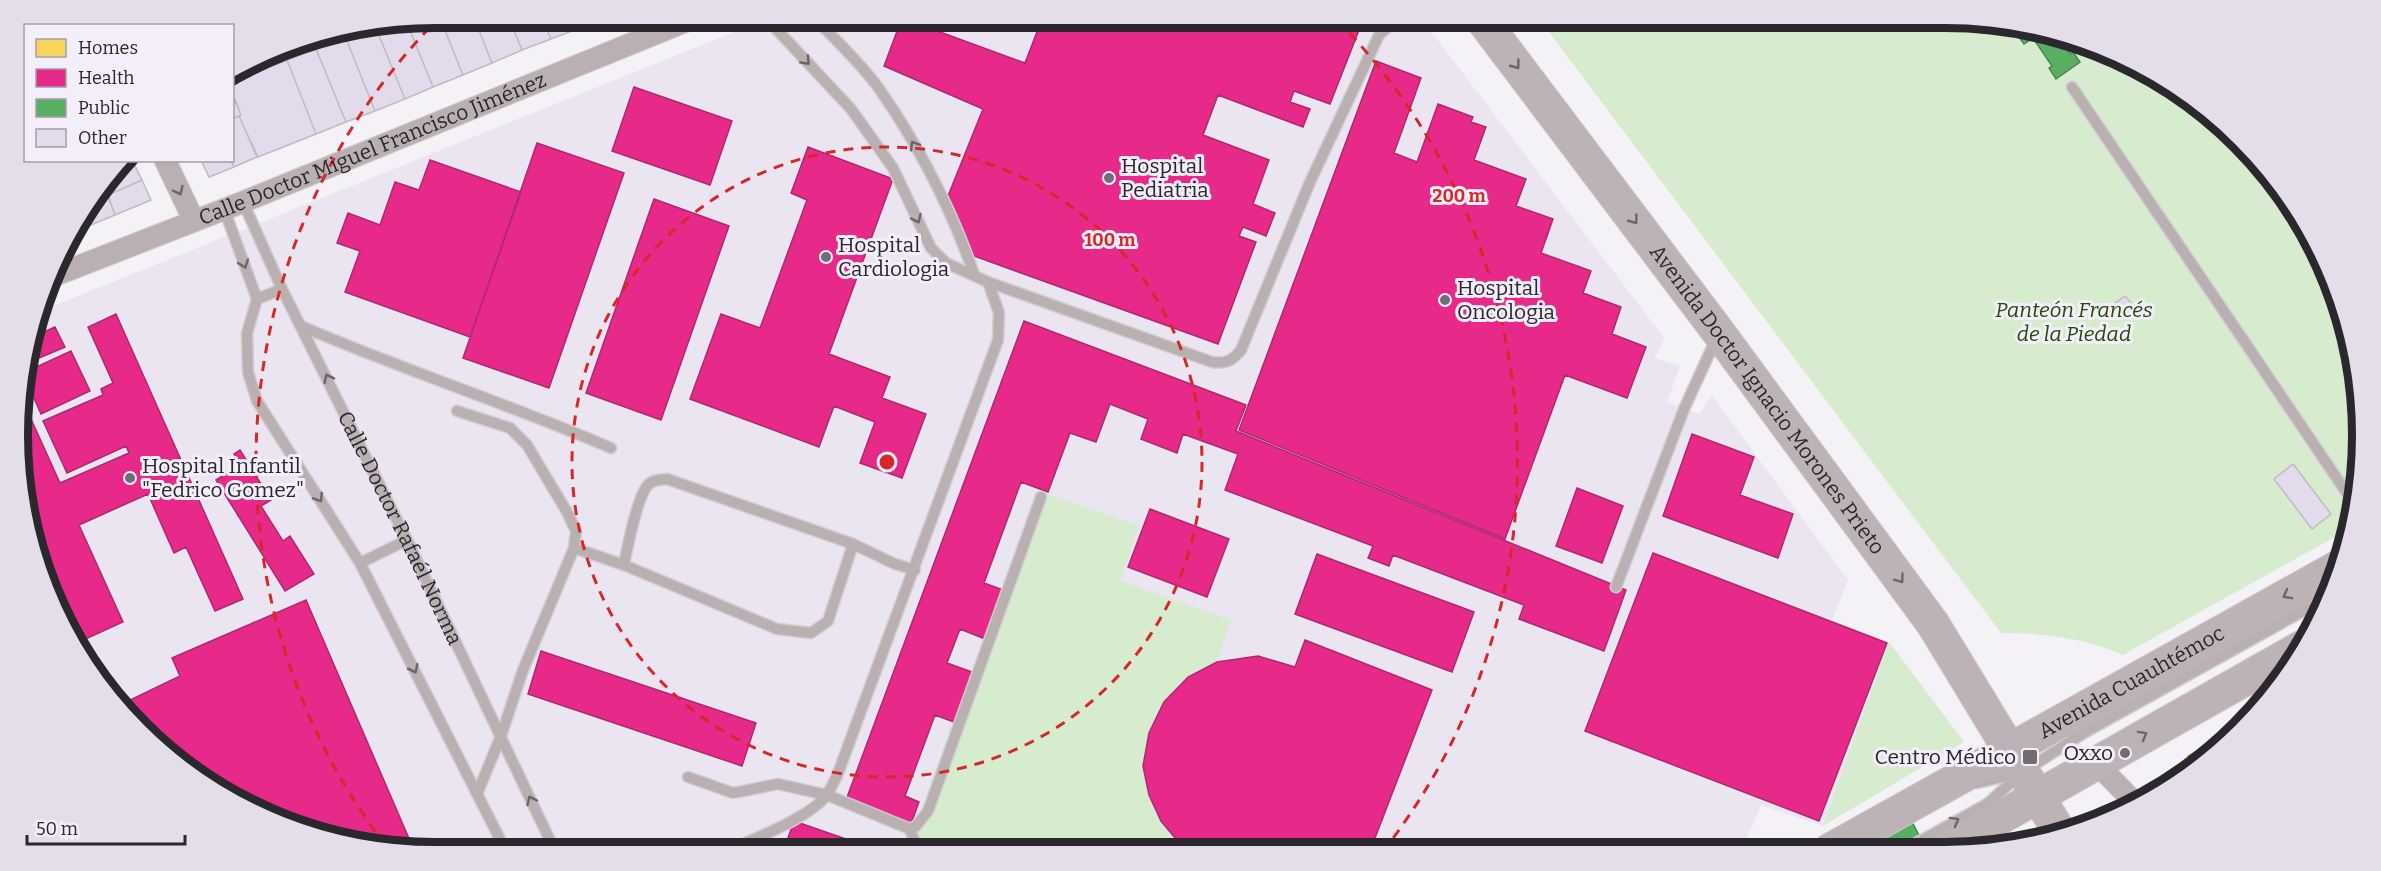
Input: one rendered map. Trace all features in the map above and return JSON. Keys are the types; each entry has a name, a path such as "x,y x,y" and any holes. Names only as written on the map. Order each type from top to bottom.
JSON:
{"main road":[{"name":"Avenida Doctor Ignacio Morones Prieto","path":"1489,28 1719,333 1933,624 2057,827"},
{"name":"Avenida Cuauhtémoc","path":"1950,842 2023,772 2328,573"},
{"name":"Avenida Cuauhtémoc","path":"1850,842 2023,772 2095,762 2289,653"}],"street":[{"name":"Calle Doctor Miguel Francisco Jiménez","path":"62,273 669,28"},
{"path":"166,162 194,221"},
{"path":"2095,762 2131,798"}],"lane":[{"path":"775,28 858,119 893,168 931,248 945,263 988,282 1212,362 1224,363 1233,360 1241,350 1310,182 1379,35 1387,28"},
{"path":"824,28 879,88 930,173 949,211 974,274"},
{"path":"2072,87 2348,495"},
{"name":"Calle Doctor Rafaél Norma","path":"234,205 302,326 551,842"},
{"path":"234,205 257,299 247,333 248,372 256,401 360,563 501,842"},
{"path":"747,842 783,826 827,795 837,776 915,570 998,340 999,313 988,282"},
{"path":"257,299 282,289"},
{"path":"302,326 364,353 516,409 611,448"},
{"path":"1616,586 1684,409 1719,333"},
{"path":"510,428 516,409"},
{"path":"457,411 510,428 527,445 576,531 574,548 523,670 501,736 477,794"},
{"path":"624,565 633,523 646,486 652,481 667,479 853,544 895,564 915,570"},
{"path":"910,829 916,826 928,811 1041,497"},
{"path":"360,563 407,540"},
{"path":"574,548 624,565 777,629 811,633 828,621 853,544"},
{"path":"1919,842 1988,804 2023,772 2082,734 2316,604"},
{"path":"1868,842 1971,784 2023,772"},
{"path":"688,777 733,793 777,784 827,795 910,829 915,842"}],"shaded area":[{"path":"744,28 1429,28 1664,338 1655,358 1680,366 1667,402 1699,414 1712,396 1848,580 1832,620 1889,642 1823,826 1761,805 1745,842 409,842 356,835 280,812 255,801 209,774 167,741 130,704 97,662 83,639 59,591 42,541 29,462 29,409 32,382 42,330 49,307"}],"green space":[{"name":"Panteón Francés de la Piedad","path":"1546,28 1946,28 1999,32 2051,42 2126,70 2172,97 2233,148 2284,209 2311,255 2322,280 2345,356 2352,409 2352,462 2341,534 2123,655 2093,644 2064,638 2001,633"},
{"path":"1036,490 1139,526 1120,581 1231,620 1217,662 1198,671 1178,685 1166,700 1150,736 1145,772 1148,789 1161,821 1178,842 934,842 917,836 955,736"},
{"path":"1889,642 1964,742 1823,826 1823,825"}],"building: Homes":[{"path":"2213,742 2188,762 2188,756"}],"building: Health":[{"name":"Hospital Pediatria","path":"898,28 929,28 1025,63 1038,28 1050,28 1060,32 1061,28 1360,28 1330,104 1294,91 1290,102 1310,109 1303,127 1218,95 1203,135 1269,160 1253,204 1275,213 1266,236 1243,227 1239,236 1256,242 1218,344 974,256 948,196 983,109 884,66"},
{"name":"Hospital Oncologia","path":"1376,61 1421,78 1394,153 1417,162 1438,104 1473,117 1471,122 1486,127 1474,160 1526,179 1516,206 1553,219 1541,253 1591,271 1583,293 1621,307 1612,334 1646,347 1627,398 1565,375 1505,539 1239,430"},
{"path":"634,87 732,121 710,185 612,151"},
{"path":"537,143 624,173 549,388 463,358"},
{"name":"Hospital Cardiologia","path":"808,147 893,179 829,354 890,377 882,398 926,414 902,478 860,463 875,422 834,406 819,447 690,399 721,314 760,328 807,200 791,193"},
{"path":"430,160 521,192 470,337 345,292 360,251 337,243 348,213 380,225 395,182 419,190"},
{"path":"654,199 729,226 661,420 586,393"},
{"name":"Hospital Infantil \"Fedrico Gomez\"","path":"116,314 243,599 215,611 186,547 174,553 148,494 79,525 123,622 83,639 59,591 42,541 32,489 28,436 29,414 60,483 129,453 126,446 67,473 43,421 103,395 101,389 113,383 88,327"},
{"path":"1024,321 1246,405 1236,431 1626,590 1604,651 1519,619 1524,605 1393,555 1389,566 1368,558 1373,546 1225,490 1238,454 1183,434 1177,453 1141,439 1148,419 1110,404 1096,442 1070,433 1048,492 1021,482 984,583 1003,590 985,639 960,629 947,663 972,672 954,722 935,715 905,796 919,802 911,824 846,800"},
{"path":"55,327 65,347 35,360 41,333"},
{"path":"71,351 90,391 41,414 31,391 34,368"},
{"path":"1692,434 1754,457 1740,495 1793,514 1778,558 1663,516"},
{"path":"240,450 271,500 261,506 283,541 290,536 314,574 285,591 216,480 241,464 234,454"},
{"path":"1577,488 1623,506 1602,563 1556,546"},
{"path":"1150,509 1229,539 1207,597 1128,567"},
{"path":"1653,553 1887,643 1819,821 1585,731"},
{"path":"1317,554 1474,612 1452,672 1295,614"},
{"path":"306,600 411,842 356,835 280,812 232,788 188,758 167,741 128,701 180,676 172,658"},
{"path":"1305,640 1432,690 1373,842 1178,842 1161,821 1149,795 1143,766 1149,733 1164,702 1188,677 1217,662 1258,656 1295,667"},
{"path":"541,651 756,723 742,766 528,694"},
{"path":"794,821 854,842 787,842"}],"building: Public":[{"path":"2017,35 2025,36 2051,42 2065,46 2070,54 2073,52 2080,62 2056,79 2049,68 2052,66 2033,38 2024,44"},
{"path":"1910,818 1921,839 1916,842 1868,842"}],"building: Other":[{"path":"444,28 463,75 433,87 409,29"},
{"path":"444,28 478,28 492,63 463,75"},
{"path":"478,28 513,28 522,50 492,63"},
{"path":"513,28 546,28 551,39 522,50"},
{"path":"546,28 580,28 551,39"},
{"path":"409,29 433,87 405,99 378,33"},
{"path":"378,33 405,99 375,111 346,38"},
{"path":"346,38 375,111 346,122 316,49"},
{"path":"333,41 316,49 315,47"},
{"path":"315,47 316,49 287,60 286,57"},
{"path":"316,49 346,122 316,134 287,60"},
{"path":"286,57 287,60 258,72 257,69"},
{"path":"287,60 316,134 258,157 239,116 241,115 234,99 234,82"},
{"path":"257,69 258,72 241,78"},
{"path":"234,99 241,115 234,118"},
{"path":"239,116 257,157 234,167 232,162 234,162 234,118"},
{"path":"202,162 232,162 234,167 209,177"},
{"path":"134,163 142,180 108,195 113,188"},
{"path":"142,180 151,200 115,215 108,195"},
{"path":"107,195 115,215 86,227"},
{"path":"2125,296 2131,303 2116,315 2110,307"},
{"path":"2293,464 2331,514 2312,529 2274,479"}],"place":[{"name":"Hospital Pediatria","path":"1109,178"},
{"name":"Hospital Cardiologia","path":"826,257"},
{"name":"Hospital Oncologia","path":"1445,300"},
{"name":"Hospital Infantil \"Fedrico Gomez\"","path":"130,478"},
{"name":"Oxxo","path":"2125,753"},
{"name":"Centro Médico","path":"2030,757"}]}
